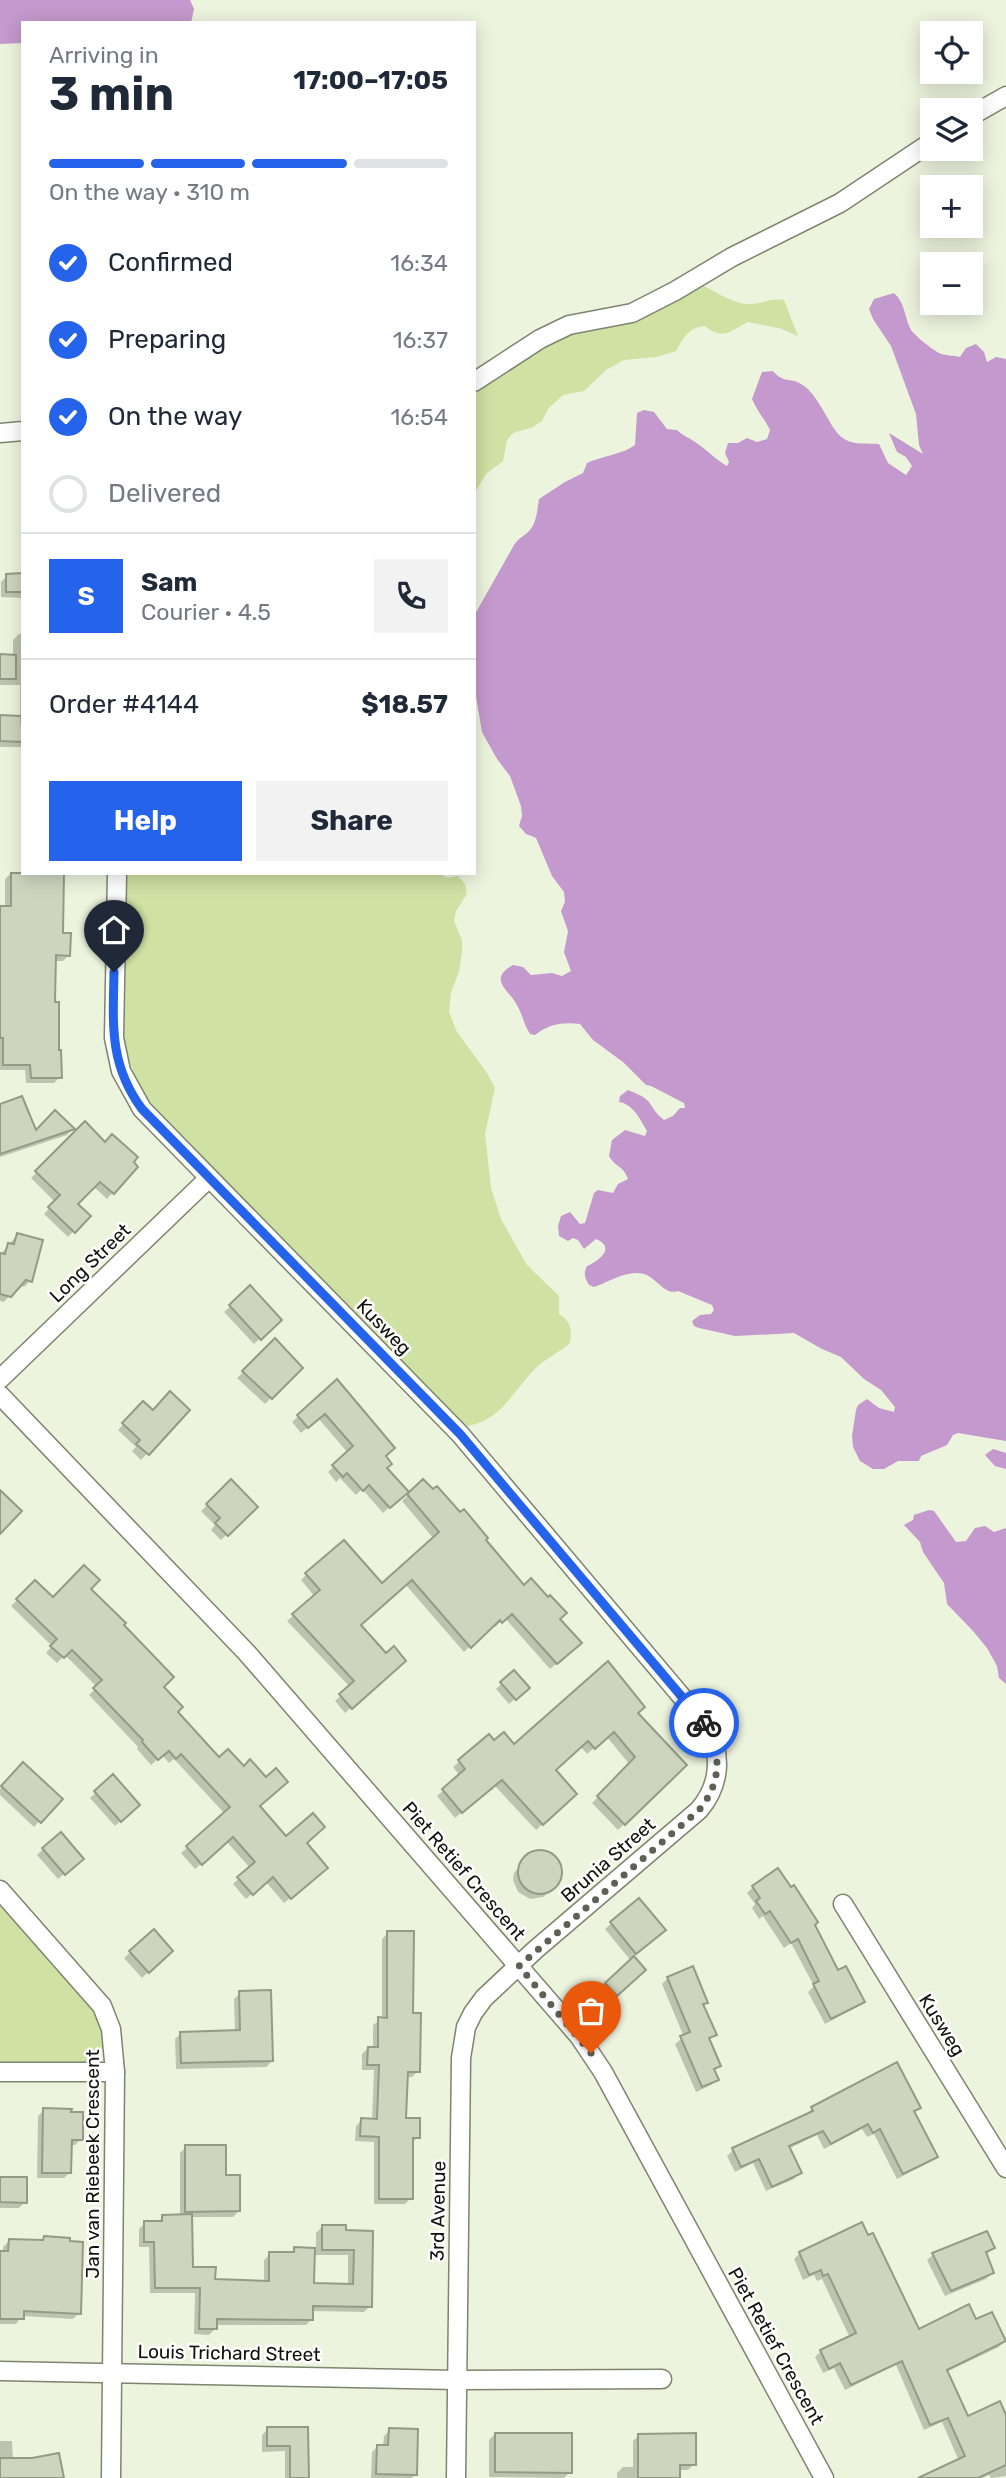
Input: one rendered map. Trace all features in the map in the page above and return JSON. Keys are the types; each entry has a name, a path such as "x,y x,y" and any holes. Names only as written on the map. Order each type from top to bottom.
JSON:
{"street":[{"path":"983,109 1006,96"},
{"path":"476,381 540,339 569,325 632,313 676,291 732,257 840,203 920,150"},
{"path":"0,433 21,431"},
{"name":"Kusweg","path":"117,875 114,1038 121,1072 142,1109 460,1434 704,1723 715,1744 716,1779"},
{"name":"Long Street","path":"0,1379 209,1178"},
{"name":"Piet Retief Crescent","path":"0,1395 247,1653 579,2036 603,2072 824,2478"},
{"name":"Brunia Street","path":"519,1966 699,1810 707,1801 716,1779"},
{"name":"Jan van Riebeek Crescent","path":"0,1890 102,2006 111,2029 115,2072 111,2478"},
{"name":"Kusweg","path":"843,1904 1006,2168"},
{"name":"3rd Avenue","path":"456,2478 462,2042 466,2027 478,2005 519,1966"},
{"path":"0,2072 115,2072"},
{"name":"Louis Trichard Street","path":"0,2371 457,2379 662,2379"}],"green space":[{"path":"700,284 745,304 784,300 798,336 779,328 748,322 722,334 705,326 690,331 676,351 656,357 624,360 606,370 584,391 563,395 548,409 542,421 533,427 513,433 507,440 503,461 486,474 476,491 476,390 551,341 576,331 630,321 687,296"},
{"path":"126,875 458,876 465,884 467,894 456,911 454,921 462,940 462,952 459,972 451,992 449,1012 457,1032 495,1088 485,1134 491,1188 501,1219 527,1265 559,1296 559,1314 570,1326 570,1343 538,1366 498,1411 477,1424 463,1427 149,1102 131,1064 122,1024"},
{"path":"0,1902 71,1982 94,2013 101,2029 103,2044 98,2056 83,2066 0,2066"}],"shaded area":[{"path":"0,0 190,0 194,9 191,21 21,21 21,43 0,44"},
{"path":"894,293 912,331 923,342 944,355 960,357 966,348 976,344 984,352 987,362 996,357 1006,359 1006,1441 958,1433 953,1435 947,1445 921,1456 919,1461 898,1461 884,1469 873,1469 860,1461 853,1447 856,1410 858,1405 867,1399 879,1408 894,1412 895,1407 881,1390 864,1379 841,1357 794,1333 735,1336 694,1326 692,1321 700,1315 711,1314 714,1310 712,1305 678,1291 669,1291 644,1274 632,1273 594,1287 589,1285 585,1276 587,1266 604,1254 605,1246 596,1239 584,1249 578,1240 573,1238 568,1241 559,1236 561,1216 570,1212 580,1224 585,1223 594,1193 598,1190 613,1193 618,1184 628,1179 609,1156 612,1140 625,1130 645,1136 647,1131 632,1109 619,1102 620,1096 628,1090 642,1096 664,1120 673,1116 680,1108 685,1108 684,1103 646,1085 623,1062 593,1040 580,1024 556,1025 535,1035 530,1034 515,1001 503,986 501,976 513,965 523,967 531,975 552,973 562,976 571,971 564,952 568,931 561,911 565,902 564,892 552,876 536,838 526,834 519,826 521,806 510,776 482,732 476,697 476,612 514,545 533,526 539,499 583,473 587,463 625,451 635,445 637,413 644,410 654,412 667,429 677,430 727,466 729,462 725,453 728,443 738,443 747,438 757,442 767,439 770,430 752,399 762,372 773,371 780,378 797,382 808,389 840,436 853,443 879,444 888,463 906,475 912,466 906,457 897,452 889,433 923,454 919,445 916,414 891,346 869,309 874,299"},
{"path":"993,1449 1006,1453 1006,1469 995,1466 985,1455"},
{"path":"934,1511 956,1542 966,1541 975,1528 985,1526 994,1532 1006,1528 1006,1684 999,1678 997,1666 987,1648 947,1604 944,1583 923,1552 920,1542 904,1525 913,1520 914,1515"}],"building":[{"path":"21,573 21,592 6,592 6,574"},
{"path":"0,654 16,655 16,679 0,679"},
{"path":"0,715 21,716 21,742 0,741"},
{"path":"11,873 64,875 63,933 71,933 70,956 56,955 55,1002 59,1002 62,1078 31,1078 30,1065 3,1065 3,1038 0,1038 0,906 11,906"},
{"path":"22,1096 36,1130 55,1110 75,1129 0,1154 0,1104"},
{"path":"85,1121 105,1142 112,1134 138,1157 134,1162 138,1167 114,1194 100,1182 78,1204 91,1216 75,1233 48,1207 60,1195 35,1171"},
{"path":"17,1233 43,1240 32,1282 26,1280 11,1297 0,1294 0,1253 5,1254 8,1243 14,1244"},
{"path":"250,1285 282,1320 261,1340 229,1305"},
{"path":"275,1338 303,1368 272,1399 242,1371"},
{"path":"337,1379 395,1448 386,1456 392,1464 387,1468 409,1492 390,1508 369,1485 363,1491 347,1473 343,1477 332,1465 353,1446 325,1414 308,1428 297,1415"},
{"path":"170,1391 190,1410 149,1455 136,1444 140,1440 122,1423 143,1401 153,1410"},
{"path":"231,1479 258,1507 228,1536 215,1523 220,1518 206,1504"},
{"path":"423,1479 433,1489 437,1486 460,1512 464,1509 524,1585 531,1578 548,1597 550,1595 567,1613 560,1619 582,1643 557,1664 512,1614 502,1623 500,1620 471,1648 412,1580 361,1625 386,1653 394,1646 406,1661 352,1709 339,1694 354,1681 292,1614 320,1590 305,1573 344,1540 382,1583 439,1532 407,1494"},
{"path":"0,1490 22,1511 0,1534"},
{"path":"84,1565 100,1580 91,1589 126,1623 124,1625 174,1677 164,1687 183,1707 178,1712 219,1757 228,1749 244,1766 250,1759 266,1777 276,1768 288,1782 260,1806 286,1836 313,1813 325,1827 307,1843 328,1868 291,1899 273,1877 253,1895 237,1877 255,1862 233,1837 202,1865 186,1846 230,1807 181,1754 176,1759 169,1751 158,1760 143,1740 93,1688 102,1680 72,1650 64,1658 50,1646 57,1639 16,1599 35,1580 53,1597"},
{"path":"608,1661 645,1707 638,1713 687,1765 625,1825 597,1796 635,1757 614,1732 595,1749 588,1741 556,1770 577,1794 543,1825 502,1780 462,1813 442,1789 465,1769 458,1760 489,1734 494,1740 504,1732 514,1744"},
{"path":"514,1670 530,1688 516,1700 500,1682"},
{"path":"23,1762 63,1799 41,1823 1,1786"},
{"path":"113,1774 140,1805 121,1822 94,1791"},
{"path":"61,1832 84,1859 65,1875 42,1848"},
{"path":"540,1850 555,1857 562,1872 555,1887 540,1894 525,1887 518,1872 525,1857"},
{"path":"778,1868 791,1887 794,1885 818,1922 815,1925 838,1970 846,1966 865,2002 831,2019 813,1984 819,1981 798,1939 791,1943 770,1911 765,1914 756,1901 760,1898 752,1886"},
{"path":"639,1898 666,1930 636,1954 610,1922"},
{"path":"154,1929 173,1951 149,1973 129,1951"},
{"path":"387,1931 414,1931 413,2013 421,2013 420,2072 408,2072 406,2118 420,2118 420,2138 413,2138 413,2199 379,2199 379,2137 360,2136 361,2118 377,2119 379,2065 367,2065 368,2047 378,2047 378,2017 387,2018"},
{"path":"634,1956 646,1970 617,1996 605,1983"},
{"path":"693,1966 708,2003 703,2004 717,2035 709,2038 721,2066 714,2069 719,2080 702,2087 680,2036 690,2032 667,1977"},
{"path":"271,1990 273,2061 181,2063 180,2032 240,2030 239,1991"},
{"path":"897,2062 921,2108 914,2111 938,2157 903,2174 880,2129 873,2133 868,2124 831,2144 823,2131 789,2146 802,2173 772,2187 759,2159 741,2167 732,2148 813,2111 811,2107"},
{"path":"43,2108 83,2112 83,2140 72,2140 71,2173 42,2173"},
{"path":"185,2145 226,2145 226,2175 240,2175 240,2211 185,2212"},
{"path":"0,2177 27,2177 27,2203 0,2202"},
{"path":"192,2214 193,2267 216,2267 215,2279 269,2281 269,2252 294,2252 294,2247 315,2248 314,2283 353,2284 354,2250 322,2250 322,2225 346,2225 346,2230 373,2231 372,2307 313,2306 313,2320 217,2319 217,2329 199,2329 200,2288 155,2288 154,2242 144,2242 144,2221 162,2221 162,2215"},
{"path":"862,2222 868,2235 873,2233 919,2329 969,2304 976,2319 992,2312 1006,2341 947,2370 968,2416 1000,2401 1006,2415 1006,2465 978,2478 918,2478 965,2456 948,2418 930,2425 902,2361 851,2385 840,2363 829,2369 820,2350 856,2333 828,2274 823,2276 821,2270 809,2275 799,2252"},
{"path":"987,2231 995,2248 986,2252 994,2273 951,2291 932,2253"},
{"path":"44,2236 83,2242 81,2314 24,2311 24,2319 0,2319 0,2251 8,2251 9,2239 43,2240"},
{"path":"267,2427 308,2427 309,2478 290,2478 290,2446 267,2446"},
{"path":"389,2428 418,2429 417,2475 376,2474 377,2445 388,2445"},
{"path":"495,2433 572,2433 572,2473 495,2472"},
{"path":"696,2433 696,2465 680,2465 680,2478 638,2478 638,2434"},
{"path":"59,2453 64,2478 0,2478 0,2458 32,2458"}],"way so far":[{"path":"591,2053 519,1966 707,1801 718,1767 715,1744 704,1723"}],"route":[{"path":"114,972 113,1021 116,1055 127,1085 142,1109 460,1434 704,1723"}]}
